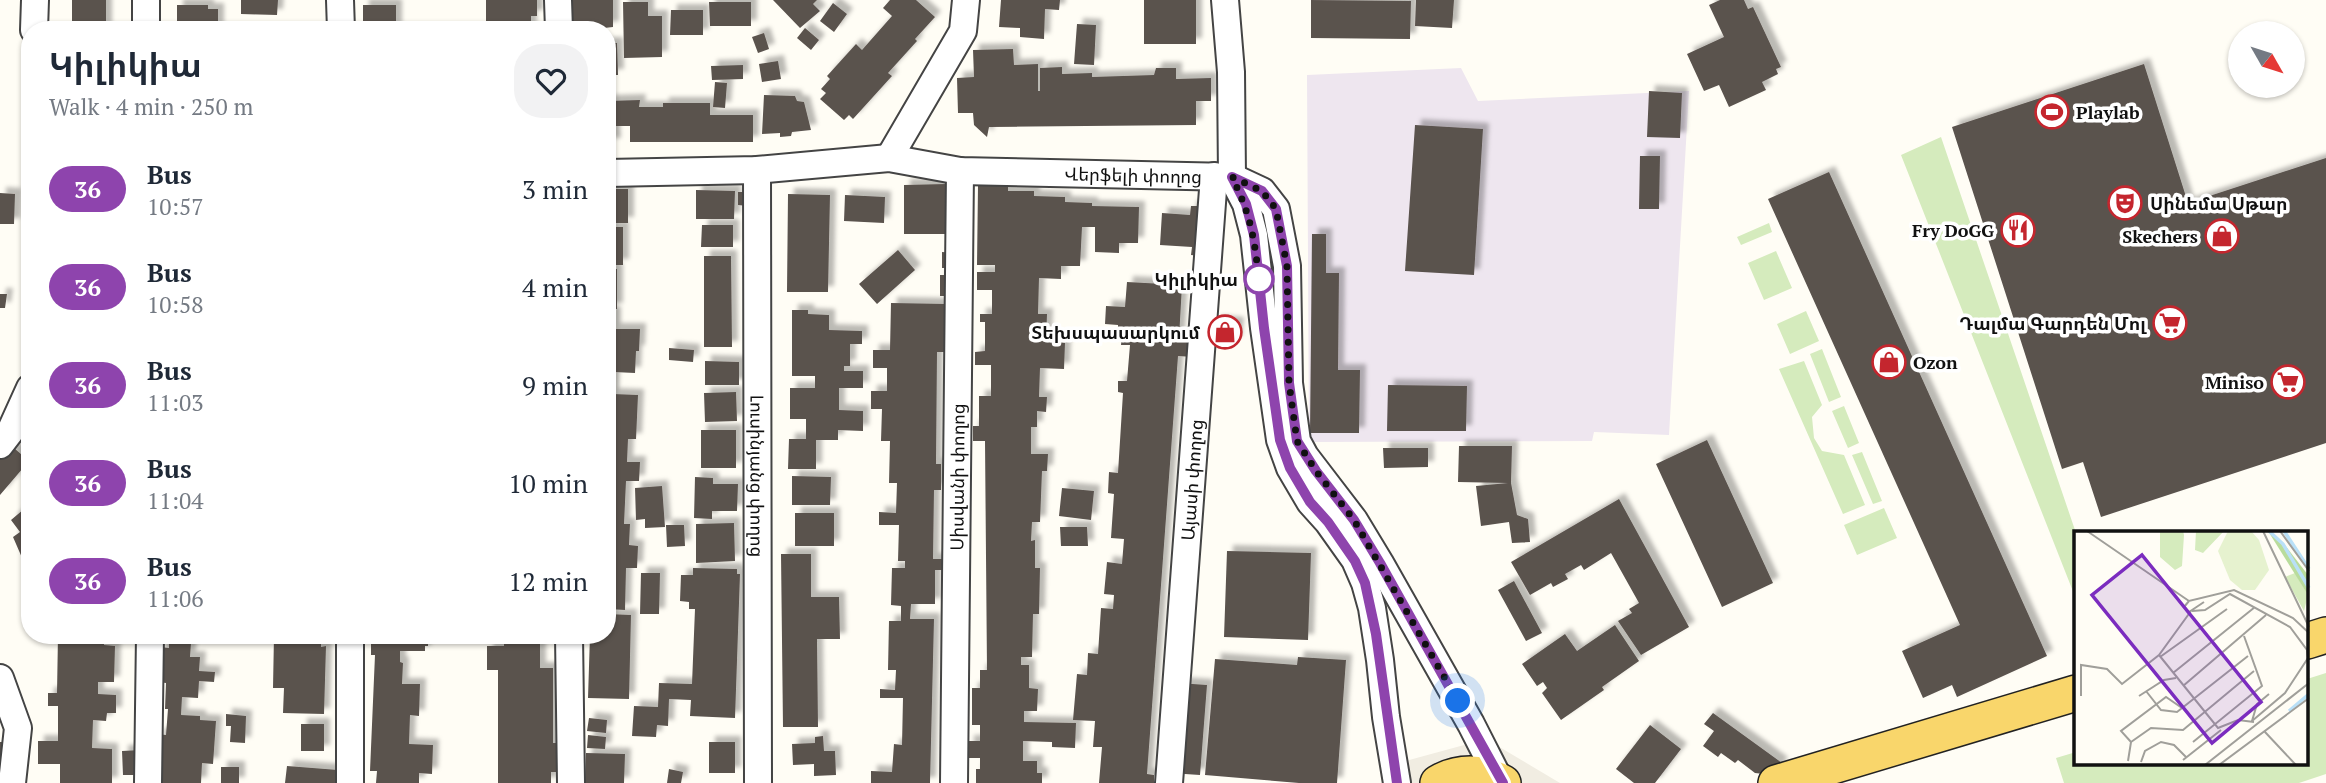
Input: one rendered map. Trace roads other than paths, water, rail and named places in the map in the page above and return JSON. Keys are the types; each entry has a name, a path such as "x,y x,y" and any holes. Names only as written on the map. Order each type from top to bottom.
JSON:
{"main road":[{"path":"2308,622 2326,617"},
{"path":"2308,641 2326,635"},
{"path":"1776,783 2074,694"},
{"path":"1842,783 2074,713"},
{"path":"1438,783 1447,777 1465,773 1483,775 1502,782"}],"street":[{"path":"34,21 35,0"},
{"path":"146,0 146,21"},
{"path":"340,0 341,21"},
{"path":"558,0 559,21"},
{"path":"889,158 963,31 966,0"},
{"name":"Այասի փողոց","path":"1169,783 1231,72 1225,0"},
{"name":"Վերֆելի փողոց","path":"616,173 757,170 889,158 960,171 1223,177"},
{"name":"Լուսինյանց փողոց","path":"757,170 758,783"},
{"name":"Սիսվանի փողոց","path":"954,783 960,171"},
{"path":"1223,177 1262,191 1276,209 1287,266 1289,383 1297,441 1305,456 1354,520 1380,563 1502,782"},
{"path":"1223,177 1246,204 1254,235 1280,440 1290,468 1310,502 1335,531 1355,561 1365,583 1376,634 1397,783"},
{"path":"0,445 10,432 21,408"},
{"path":"148,783 150,644"},
{"path":"350,644 350,783"},
{"path":"569,644 571,783"},
{"path":"0,678 18,728 12,783"}],"place":[{"name":"Playlab","path":"2052,112"},
{"name":"Սինեմա Սթար","path":"2125,203"},
{"name":"Fry DoGG","path":"2018,230"},
{"name":"Skechers","path":"2222,236"},
{"name":"Կիլիկիա","path":"1259,279"},
{"name":"Դալմա Գարդեն Մոլ","path":"2170,323"},
{"name":"Տեխսպասարկում","path":"1225,332"},
{"name":"Ozon","path":"1889,362"},
{"name":"Miniso","path":"2288,382"}]}
